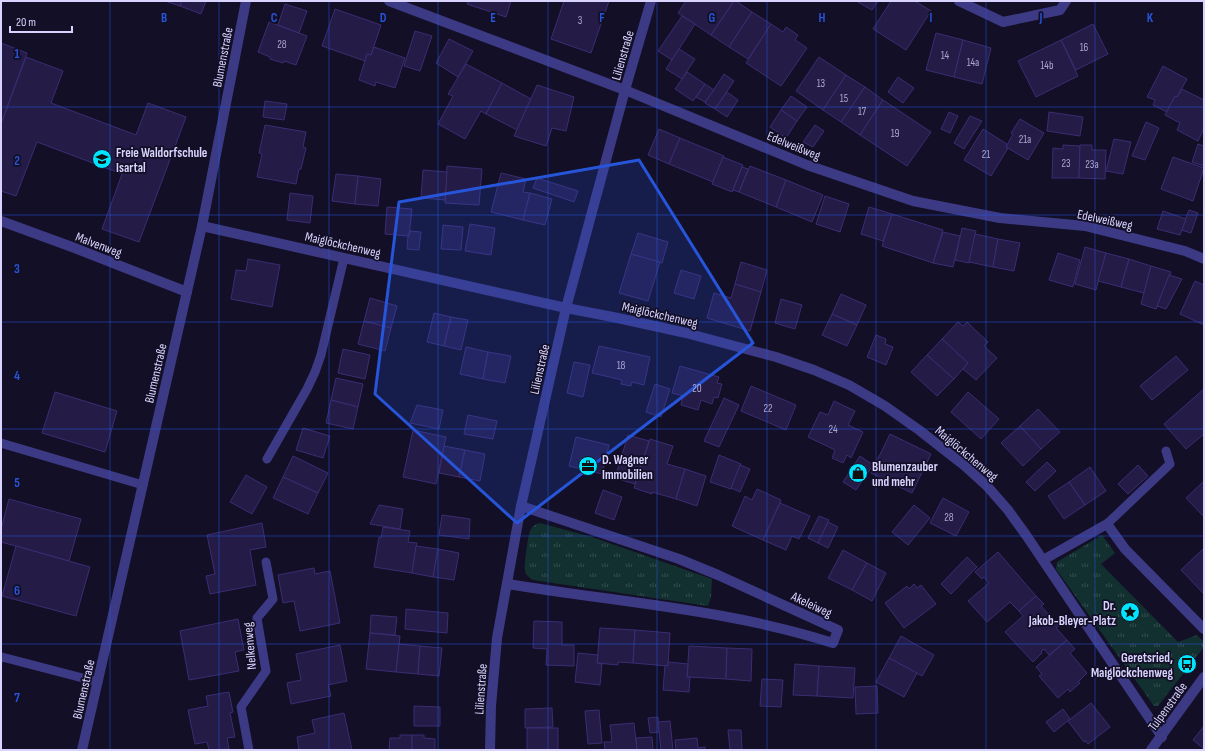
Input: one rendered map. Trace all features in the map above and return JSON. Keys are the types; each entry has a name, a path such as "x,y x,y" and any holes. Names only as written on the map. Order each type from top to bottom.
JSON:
{"street":[{"name":"Blumenstraße","path":"82,750 202,226 246,1"},
{"name":"Edelweißweg","path":"389,1 625,90 807,165 914,201 1000,218 1085,226 1185,251 1204,258"},
{"name":"Lilienstraße","path":"490,750 491,706 497,638 521,506 566,308 625,90 651,1"},
{"path":"960,1 1003,22 1060,10 1066,1"},
{"name":"Malvenweg","path":"1,221 187,292"},
{"name":"Maiglöckchenweg","path":"202,226 566,308 679,331 776,357 814,370 849,385 885,406 919,430 988,486 1008,510 1043,560 1162,737"},
{"name":"Akeleiweg","path":"507,584 726,616 814,636 833,642 838,630 718,575 679,559 521,506"},
{"path":"1043,560 1107,524 1125,549 1204,629"},
{"name":"Tulpenstraße","path":"1151,750 1162,737 1204,677"}],"lane":[{"path":"267,459 308,389 315,372 321,354 344,258"},
{"path":"1,443 143,485"},
{"path":"1107,524 1170,464 1166,451"},
{"name":"Nelkenweg","path":"249,750 241,707 266,671 257,618 273,598 266,562"},
{"path":"2,657 98,682"}],"highlighted area":[{"path":"639,160 753,343 517,523 375,394 399,202"}],"green space":[{"path":"540,523 592,537 712,579 711,597 708,606 533,580 525,572 526,550 531,529"},
{"name":"Dr. Jakob-Bleyer-Platz","path":"1102,535 1115,553 1101,564 1178,642 1197,635 1204,642 1204,647 1158,706 1154,706 1056,569 1057,562"}],"building":[{"path":"165,1 182,1 180,6"},
{"path":"182,1 206,1 201,14 180,6"},
{"path":"468,1 511,1 506,17 467,4"},
{"path":"564,1 609,1 591,53 551,39"},
{"path":"686,1 734,1 711,35 678,13"},
{"path":"734,1 752,12 729,47 711,35"},
{"path":"856,1 878,1 872,10"},
{"path":"891,1 915,1 931,11 906,50 873,29"},
{"path":"285,4 307,11 299,33 278,25"},
{"path":"335,9 381,25 371,55 367,54 365,61 322,46"},
{"path":"752,12 771,24 748,59 729,47"},
{"path":"682,16 695,24 672,60 658,51"},
{"path":"269,22 307,36 296,65 270,59 270,57 258,52"},
{"path":"771,24 783,32 786,27 798,35 795,40 807,48 781,86 746,63"},
{"path":"1093,24 1108,54 1076,70 1061,40"},
{"path":"415,31 432,36 420,71 404,66"},
{"path":"936,33 963,40 954,77 926,70"},
{"path":"449,39 473,51 458,77 436,63"},
{"path":"963,40 991,48 982,84 954,77"},
{"path":"1061,40 1078,76 1036,97 1018,61"},
{"path":"1,43 27,53 1,124"},
{"path":"374,47 405,58 395,88 376,82 375,86 359,80 367,54 371,55"},
{"path":"679,49 695,59 682,79 666,69"},
{"path":"26,57 63,71 51,103 136,135 148,103 186,117 139,242 102,229 122,174 37,142 16,196 1,191 1,124"},
{"path":"819,57 846,75 823,110 796,91"},
{"path":"466,64 502,83 486,114 481,111 465,139 438,124 453,96 448,94"},
{"path":"1163,66 1187,79 1177,97 1175,96 1167,112 1153,105 1155,100 1147,97"},
{"path":"687,72 705,84 693,101 675,89"},
{"path":"724,74 734,81 715,109 705,103"},
{"path":"846,75 865,87 841,122 823,110"},
{"path":"898,77 914,88 903,103 888,92"},
{"path":"502,83 531,99 517,130 486,114"},
{"path":"705,84 714,90 705,102 696,97"},
{"path":"537,85 574,97 566,131 552,128 546,146 514,136"},
{"path":"865,87 883,100 860,135 841,122"},
{"path":"1182,89 1204,100 1204,128 1198,141 1177,130 1180,123 1165,115 1175,96 1177,97"},
{"path":"727,92 738,100 727,117 715,109"},
{"path":"791,96 807,107 797,121 781,110"},
{"path":"883,100 931,132 907,166 860,135"},
{"path":"265,101 287,104 284,120 263,117"},
{"path":"781,110 797,121 786,138 770,127"},
{"path":"949,112 958,116 950,133 941,129"},
{"path":"1049,112 1083,117 1080,136 1047,131"},
{"path":"970,116 982,121 964,149 954,143"},
{"path":"1020,119 1044,133 1028,160 1006,147 1013,134 1011,133"},
{"path":"1146,122 1159,128 1145,160 1132,156"},
{"path":"265,125 306,132 303,147 306,148 296,184 257,177 262,154 259,153"},
{"path":"815,125 824,131 813,147 803,142"},
{"path":"659,129 680,138 669,164 648,155"},
{"path":"983,129 1007,144 1006,147 1008,148 991,176 964,160"},
{"path":"680,138 724,156 713,182 669,164"},
{"path":"1114,139 1131,142 1123,174 1106,171"},
{"path":"1198,144 1204,146 1204,166 1192,162"},
{"path":"1063,145 1080,146 1079,178 1052,178 1053,148 1063,149"},
{"path":"1080,145 1092,145 1092,150 1106,150 1105,179 1079,178"},
{"path":"723,157 743,165 732,192 712,184"},
{"path":"1173,157 1204,168 1193,201 1161,189"},
{"path":"447,166 482,169 479,205 445,203"},
{"path":"750,166 786,180 776,207 739,192"},
{"path":"742,167 748,169 739,192 733,190"},
{"path":"423,170 447,172 445,200 421,198"},
{"path":"501,173 526,179 523,192 530,193 523,220 491,212"},
{"path":"336,174 358,176 355,204 332,201"},
{"path":"358,176 381,179 378,206 355,204"},
{"path":"537,178 578,191 574,202 533,188"},
{"path":"786,180 823,195 812,222 776,207"},
{"path":"290,193 313,196 310,223 287,220"},
{"path":"530,193 552,199 545,225 523,220"},
{"path":"825,196 849,204 840,232 816,224"},
{"path":"387,207 412,209 409,236 385,234"},
{"path":"869,207 892,214 883,241 861,234"},
{"path":"1189,210 1198,213 1191,233 1181,230"},
{"path":"1163,211 1186,219 1180,235 1157,229"},
{"path":"892,214 943,230 933,263 882,246"},
{"path":"470,224 495,228 491,255 465,251"},
{"path":"443,225 463,227 461,250 441,249"},
{"path":"962,228 976,231 969,263 955,260"},
{"path":"410,231 421,232 419,250 407,249"},
{"path":"943,232 960,236 953,267 933,263"},
{"path":"638,233 668,242 662,263 631,254"},
{"path":"975,234 998,239 993,267 969,262"},
{"path":"998,239 1020,243 1014,271 993,267"},
{"path":"1085,247 1106,253 1096,290 1075,284"},
{"path":"1058,253 1080,260 1073,287 1049,280"},
{"path":"1106,253 1129,259 1121,287 1098,281"},
{"path":"631,254 660,262 648,301 619,293"},
{"path":"248,259 280,265 272,307 231,299 236,270 246,271"},
{"path":"1129,259 1151,266 1144,293 1121,287"},
{"path":"741,262 767,270 761,292 735,284"},
{"path":"1151,266 1171,272 1156,309 1141,304"},
{"path":"681,270 701,276 694,299 674,293"},
{"path":"1169,275 1182,279 1166,309 1157,306"},
{"path":"1195,281 1204,285 1204,325 1180,314"},
{"path":"735,284 761,292 750,331 707,318 714,293 731,298"},
{"path":"841,294 866,305 857,325 832,314"},
{"path":"370,298 397,306 391,328 364,321"},
{"path":"781,299 802,305 795,329 775,323"},
{"path":"434,313 451,317 444,346 427,342"},
{"path":"832,314 857,325 847,346 822,335"},
{"path":"451,317 468,320 461,350 444,346"},
{"path":"364,321 391,328 385,351 358,344"},
{"path":"958,322 963,326 967,322 988,342 984,346 997,358 976,380 963,369 968,363 942,339"},
{"path":"876,335 886,339 885,344 893,347 886,365 867,357"},
{"path":"942,339 968,363 954,379 927,355"},
{"path":"599,346 650,357 644,385 632,382 631,386 621,384 622,380 592,373"},
{"path":"466,347 488,352 483,379 460,374"},
{"path":"343,349 370,355 365,379 338,373"},
{"path":"488,352 511,356 505,383 483,379"},
{"path":"927,355 954,379 937,396 911,372"},
{"path":"1176,356 1188,370 1152,400 1140,386"},
{"path":"574,362 590,365 583,397 567,393"},
{"path":"680,366 719,377 717,383 722,384 718,398 714,397 712,404 701,400 698,410 681,405 683,396 672,393"},
{"path":"336,378 363,384 358,407 331,400"},
{"path":"655,384 670,389 661,417 646,412"},
{"path":"751,386 796,405 786,430 741,411"},
{"path":"1204,389 1204,434 1186,449 1164,424"},
{"path":"55,392 117,411 105,452 42,433"},
{"path":"968,392 999,419 981,439 951,412"},
{"path":"724,398 739,405 719,447 704,441"},
{"path":"331,400 358,407 353,429 326,423"},
{"path":"834,401 855,411 848,425 863,432 851,458 847,455 843,463 832,458 835,450 808,437 820,412 828,415"},
{"path":"417,405 443,410 439,429 410,423"},
{"path":"1038,409 1060,432 1041,449 1020,426"},
{"path":"468,415 497,421 493,439 464,434"},
{"path":"1020,426 1041,449 1023,466 1001,443"},
{"path":"303,428 330,436 323,458 296,450"},
{"path":"413,430 446,437 436,484 403,477"},
{"path":"890,434 931,454 912,493 871,473"},
{"path":"628,435 649,441 635,484 615,478"},
{"path":"576,437 609,445 602,474 569,466"},
{"path":"650,439 673,446 667,464 685,469 676,499 652,492 652,494 634,488"},
{"path":"444,446 465,450 459,477 439,473"},
{"path":"465,450 485,454 480,481 459,477"},
{"path":"719,455 741,464 731,489 710,482"},
{"path":"293,456 328,473 318,493 283,477"},
{"name":"Blumenzauber und mehr","path":"860,456 873,465 856,490 843,482"},
{"path":"1047,462 1056,471 1035,491 1026,482"},
{"path":"740,465 750,469 740,492 731,488"},
{"path":"1138,465 1148,476 1128,494 1118,484"},
{"path":"1090,467 1106,491 1085,505 1069,482"},
{"path":"685,469 706,476 697,506 676,499"},
{"path":"246,475 267,487 252,514 230,502"},
{"path":"283,477 318,493 308,514 273,498"},
{"path":"1204,481 1204,517 1186,498"},
{"path":"1069,482 1085,505 1064,519 1048,496"},
{"path":"757,489 781,500 763,540 732,526 745,496 752,500"},
{"path":"603,490 622,497 614,520 595,513"},
{"path":"943,498 969,512 956,536 930,523"},
{"path":"9,499 81,519 69,561 1,542 1,529"},
{"path":"780,503 810,516 799,539 792,536 786,550 763,540"},
{"path":"379,505 403,509 400,529 370,524"},
{"path":"914,505 930,518 908,545 892,532"},
{"path":"442,515 470,519 469,539 439,535"},
{"path":"819,516 829,520 818,543 808,538"},
{"path":"828,522 838,527 828,548 818,543"},
{"path":"262,523 266,547 250,550 256,585 210,594 206,576 215,574 207,535"},
{"path":"383,527 410,531 408,542 417,543 412,573 374,567 379,537 381,538"},
{"path":"16,546 90,567 76,616 2,596"},
{"path":"416,546 438,549 433,577 412,573"},
{"path":"1204,548 1204,594 1181,570"},
{"path":"438,549 459,553 454,580 433,577"},
{"path":"843,550 867,563 852,590 828,578"},
{"path":"998,552 1036,596 1019,611 1010,602 987,622 968,601 989,583 984,577 982,579 975,572"},
{"path":"967,557 977,567 951,594 941,584"},
{"path":"867,563 886,573 872,601 852,590"},
{"path":"314,568 315,574 330,571 340,623 300,631 294,601 283,603 278,575"},
{"path":"914,584 917,588 921,585 936,604 904,628 885,603 907,586 909,589"},
{"path":"1036,596 1044,604 1041,606 1059,626 1056,628 1067,640 1049,655 1044,649 1033,662 1005,632 1023,616 1019,611"},
{"path":"406,609 448,613 447,633 405,629"},
{"path":"371,615 397,617 395,635 370,633"},
{"path":"238,619 244,650 235,652 239,671 189,680 180,631"},
{"path":"534,621 562,622 562,645 574,645 574,666 546,665 547,649 533,648"},
{"path":"600,628 635,630 633,663 618,662 618,665 597,663"},
{"path":"635,630 670,633 668,666 633,663"},
{"path":"370,633 400,636 396,672 366,669"},
{"path":"901,636 934,655 922,676 889,658"},
{"path":"1067,640 1075,649 1070,653 1087,673 1078,682 1080,683 1070,692 1068,689 1058,698 1039,676 1042,674 1036,667"},
{"path":"399,644 420,646 418,674 396,672"},
{"path":"340,645 347,681 328,685 331,696 291,704 287,683 301,680 296,654"},
{"path":"420,646 442,648 439,676 418,674"},
{"path":"689,646 727,648 726,679 687,677"},
{"path":"727,648 752,649 751,681 726,679"},
{"path":"578,653 598,655 597,663 602,664 600,685 575,682"},
{"path":"889,658 917,673 904,697 876,682"},
{"path":"668,662 688,664 687,677 690,677 689,692 663,690 665,665 668,666"},
{"path":"795,664 819,666 817,696 793,695"},
{"path":"819,666 855,668 853,698 817,696"},
{"path":"762,679 783,680 781,707 760,706"},
{"path":"877,686 878,713 856,714 855,687"},
{"path":"229,692 233,712 230,713 235,737 227,738 229,749 209,750 207,742 195,744 188,710 208,706 206,696"},
{"path":"1091,703 1110,727 1088,744 1086,741 1084,742 1068,721"},
{"path":"414,706 440,707 440,726 414,726"},
{"path":"552,708 553,727 525,728 525,709"},
{"path":"1063,709 1070,719 1054,732 1046,722"},
{"path":"599,710 602,743 588,744 585,711"},
{"path":"344,713 352,750 299,750 297,737 315,733 312,720"},
{"path":"658,717 659,732 650,733 648,718"},
{"path":"670,721 673,750 661,750 658,722"},
{"path":"634,723 637,750 605,750 604,742 612,742 610,725"},
{"path":"1204,726 1204,749 1193,740"},
{"path":"527,728 558,728 558,750 527,750"},
{"path":"728,730 741,730 742,750 730,750"},
{"path":"400,735 412,735 412,750 389,750 390,738 400,738"},
{"path":"412,735 424,735 424,738 435,739 435,750 412,750"},
{"path":"652,737 653,750 637,750 636,738"},
{"path":"697,738 698,748 705,747 705,750 676,750 675,740"}],"place":[{"name":"Freie Waldorfschule Isartal","path":"102,159"},
{"name":"D. Wagner Immobilien","path":"588,466"},
{"name":"Blumenzauber und mehr","path":"858,473"},
{"name":"Dr. Jakob-Bleyer-Platz","path":"1130,612"},
{"name":"Geretsried, Maiglöckchenweg","path":"1187,664"}]}
